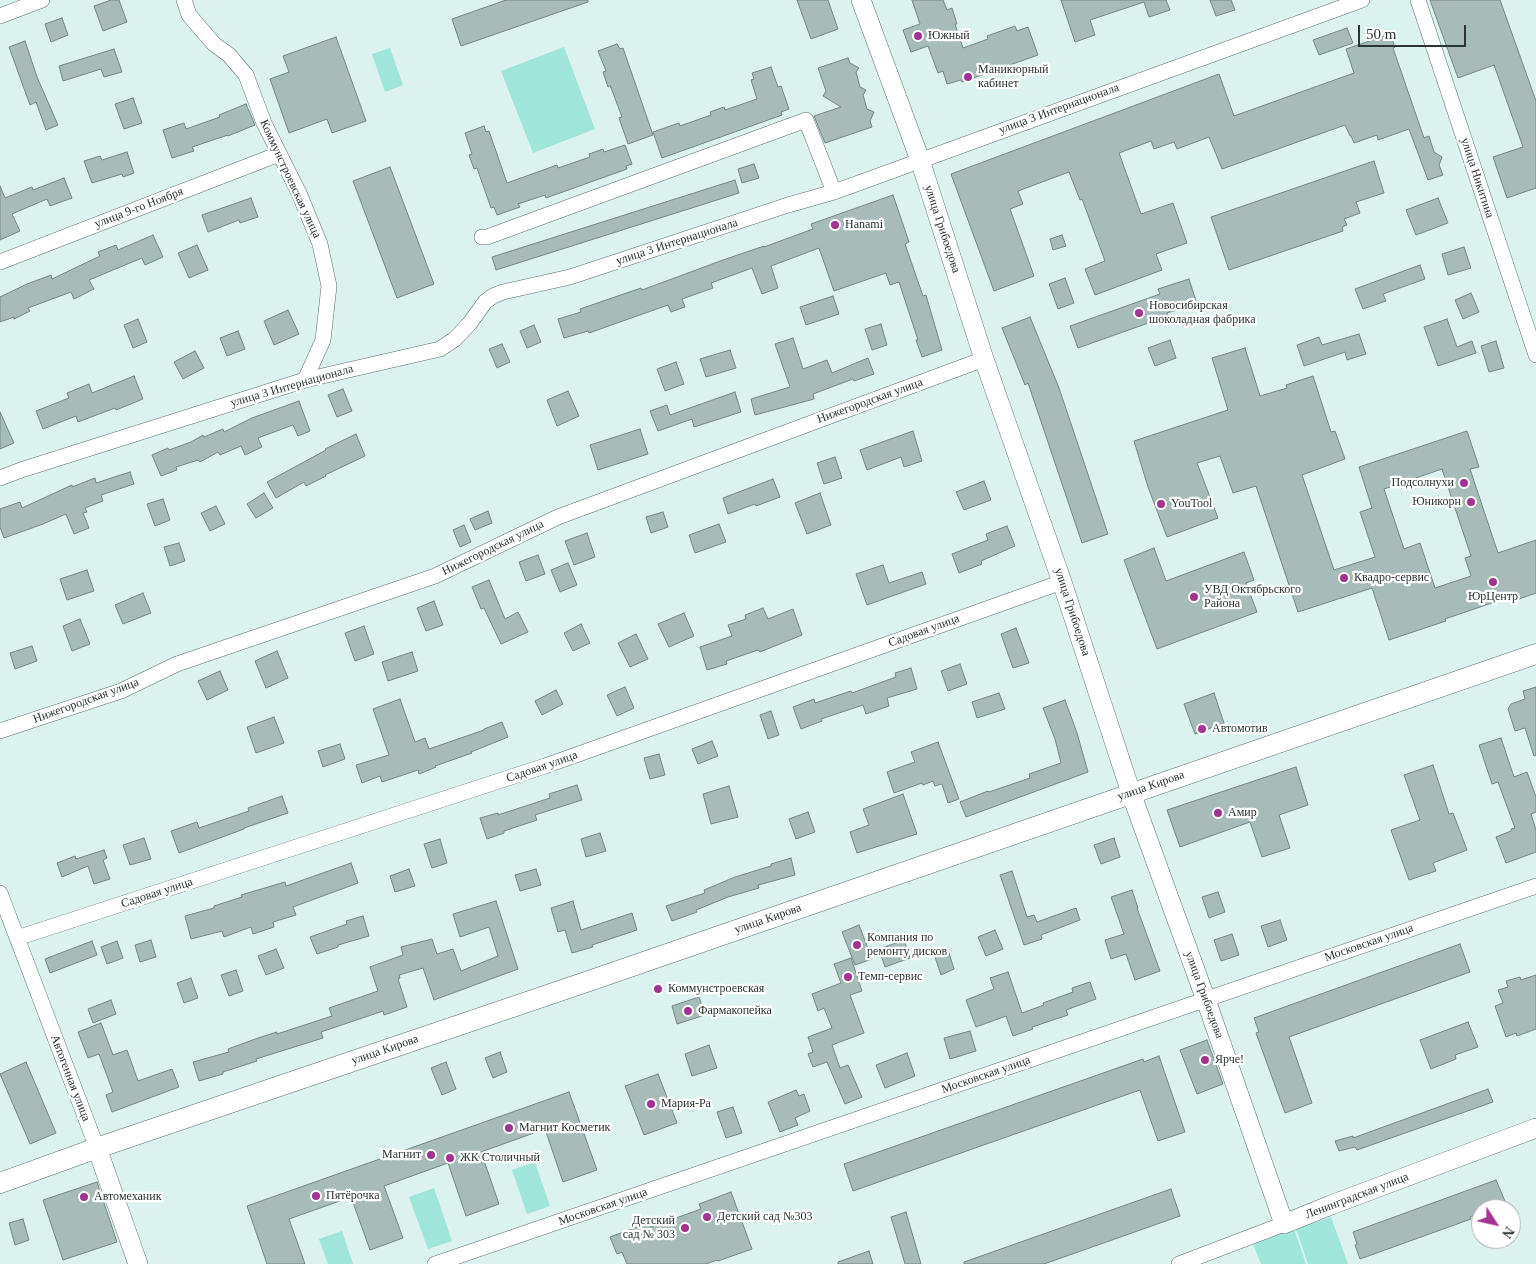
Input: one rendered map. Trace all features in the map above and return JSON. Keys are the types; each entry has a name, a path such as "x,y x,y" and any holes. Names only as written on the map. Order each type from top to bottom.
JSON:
{"main road":[{"name":"улица Кирова","path":"0,1183 97,1148 589,981 1536,654"}],"street":[{"path":"0,16 42,0"},
{"name":"Коммунстроевская улица","path":"184,0 189,16 214,44 229,55 246,75 264,124 299,193 320,244 329,286 323,340 305,380"},
{"name":"улица Грибоедова","path":"861,0 920,160 984,359 1062,582 1131,793 1284,1224"},
{"name":"улица 3 Интернационала","path":"0,478 305,380 440,348 455,339 470,323 485,302 503,292 570,277 788,205 834,192 1362,0"},
{"name":"улица Никитина","path":"1418,0 1536,356"},
{"path":"482,237 488,237 806,120 834,192"},
{"name":"улица 9-го Ноября","path":"0,262 279,154"},
{"name":"Нижегородская улица","path":"0,731 121,691 177,664 434,576 558,517 984,359"},
{"name":"Садовая улица","path":"18,938 545,766 1062,582"},
{"name":"Московская улица","path":"435,1264 1536,886"},
{"name":"Автогенная улица","path":"0,893 97,1148 138,1264"},
{"name":"Ленинградская улица","path":"1179,1264 1536,1128"}],"green space":[{"path":"564,47 595,129 533,153 501,71"},
{"path":"390,48 403,85 385,92 372,54"},
{"path":"535,1162 550,1206 527,1214 512,1170"},
{"path":"434,1188 452,1241 428,1249 409,1197"},
{"path":"1331,1217 1348,1264 1308,1264 1296,1229"},
{"path":"1294,1229 1306,1264 1261,1264 1253,1244"},
{"path":"342,1231 353,1264 328,1264 319,1239"}],"building":[{"path":"111,0 119,0 127,22 103,31 94,6"},
{"path":"506,0 588,0 588,2 461,46 452,19"},
{"path":"797,0 828,0 838,29 811,39"},
{"path":"912,0 943,0 947,10 952,8 963,48 988,39 987,36 1015,26 1017,31 1028,27 1038,55 962,82 961,80 947,84 943,71 938,73 928,46 911,52 903,30 920,24"},
{"path":"1061,0 1166,0 1170,10 1149,17 1144,2 1090,20 1095,35 1075,42"},
{"path":"1210,0 1231,0 1235,10 1216,16"},
{"path":"1430,0 1500,0 1536,101 1536,188 1507,198 1493,157 1523,147 1494,65 1458,78"},
{"path":"62,18 68,35 51,42 45,24"},
{"path":"1347,28 1353,43 1319,55 1313,40"},
{"path":"1390,34 1424,138 1429,136 1434,152 1442,157 1439,165 1443,175 1428,180 1409,129 1378,140 1377,135 1354,143 1345,125 1222,169 1209,137 1177,149 1174,142 1154,149 1151,141 1119,153 1141,214 1173,203 1187,243 1156,254 1162,270 1095,295 1085,269 1105,261 1082,199 1080,200 1069,172 1018,191 1023,204 1010,209 1034,276 994,291 951,174 1219,74 1234,116 1354,73 1346,49"},
{"path":"336,37 366,121 332,133 327,119 289,133 270,79 289,72 283,56"},
{"path":"25,41 37,77 58,125 46,130 36,102 30,105 9,47"},
{"path":"617,44 620,49 623,48 653,135 628,144 619,118 622,117 610,85 608,87 603,72 606,71 598,51"},
{"path":"114,49 122,72 104,77 101,69 63,81 59,66"},
{"path":"848,58 850,63 859,68 856,72 860,87 866,90 863,95 867,109 874,112 870,121 872,127 825,143 814,116 841,107 823,96 826,91 818,68"},
{"path":"771,67 778,87 781,86 789,109 781,112 782,115 662,158 653,132 679,123 680,126 711,115 710,112 724,107 725,110 757,99 751,80 754,79 752,73"},
{"path":"133,98 142,123 124,129 115,104"},
{"path":"246,104 255,125 192,147 194,151 172,158 163,130 184,123 186,129 220,117 219,115"},
{"path":"484,126 486,132 489,131 507,183 557,165 558,168 590,157 589,154 603,149 604,152 625,145 632,164 626,166 627,169 546,198 545,195 518,204 520,207 497,215 494,207 491,208 477,168 474,169 469,155 472,154 465,133"},
{"path":"127,152 134,173 123,177 122,174 92,183 84,161 100,156 102,160"},
{"path":"1374,161 1384,193 1356,202 1360,213 1344,219 1347,225 1342,227 1343,231 1229,270 1211,217"},
{"path":"754,164 759,178 742,183 738,169"},
{"path":"390,167 434,284 397,298 353,181"},
{"path":"64,178 72,198 50,206 47,199 12,214 20,231 0,240 0,186 5,198 32,187 33,190"},
{"path":"735,180 739,193 496,270 492,257"},
{"path":"893,195 909,242 905,244 923,296 926,295 942,350 922,357 899,282 890,285 886,273 834,291 819,248 771,266 778,288 762,294 752,268 711,283 713,288 682,299 685,307 671,312 668,305 589,333 588,331 564,338 558,319 581,312 580,309 641,288 642,290 764,247 813,229 811,224"},
{"path":"251,198 258,217 240,223 239,220 208,232 202,215"},
{"path":"1438,198 1448,223 1416,235 1406,210"},
{"path":"153,235 163,257 145,265 142,258 89,280 94,289 74,299 71,292 28,308 30,311 14,319 14,317 0,322 0,297 51,275 52,279 100,256 98,252 116,245 118,250"},
{"path":"1062,235 1066,246 1053,250 1050,239"},
{"path":"197,245 208,270 189,278 178,253"},
{"path":"1464,247 1471,268 1448,275 1442,254"},
{"path":"1420,265 1425,279 1383,294 1386,301 1363,309 1355,289"},
{"path":"1065,278 1074,303 1058,309 1049,284"},
{"name":"Новосибирская шоколадная фабрика","path":"1189,279 1197,304 1167,313 1168,316 1078,348 1070,326 1160,294 1158,289"},
{"path":"1471,293 1479,312 1463,319 1455,300"},
{"path":"833,296 839,314 806,325 800,307"},
{"path":"288,310 299,334 274,345 264,321"},
{"path":"1030,317 1059,388 1108,534 1082,543 1028,383 1025,385 1002,328"},
{"path":"138,319 147,342 133,348 124,325"},
{"path":"1447,319 1457,347 1472,341 1476,353 1438,366 1424,327"},
{"path":"881,324 887,345 872,350 865,329"},
{"path":"534,325 541,342 527,348 520,331"},
{"path":"238,331 245,349 227,356 220,338"},
{"path":"1359,334 1366,354 1347,360 1345,352 1304,366 1297,345 1319,337 1322,345"},
{"path":"793,338 803,369 827,360 832,373 868,358 874,374 854,381 853,379 813,394 814,399 755,415 751,399 790,387 775,344"},
{"path":"1170,340 1176,358 1155,366 1148,348"},
{"path":"1496,341 1504,368 1489,372 1481,346"},
{"path":"502,344 510,362 497,368 489,349"},
{"path":"1245,348 1260,396 1287,388 1286,385 1313,376 1331,432 1335,431 1345,459 1302,475 1334,570 1375,557 1360,512 1372,508 1359,467 1467,431 1479,467 1470,469 1498,553 1536,540 1536,593 1519,599 1518,594 1389,640 1372,588 1298,612 1256,486 1233,493 1220,456 1197,463 1218,518 1167,537 1148,487 1134,441 1228,410 1212,358","holes":["1442,469 1471,556 1465,558 1471,576 1435,588 1420,543 1404,549 1384,489"]},
{"path":"730,350 736,368 706,377 700,359"},
{"path":"195,351 204,368 183,379 174,362"},
{"path":"676,362 684,384 665,391 657,369"},
{"path":"134,376 143,399 78,422 76,416 43,429 36,411 69,398 67,393 89,384 92,393"},
{"path":"343,389 352,411 337,417 328,395"},
{"path":"568,391 579,416 557,426 547,400"},
{"path":"735,392 741,412 694,427 692,419 658,431 650,411 667,405 670,415"},
{"path":"299,401 310,431 298,436 293,425 258,438 262,447 245,455 241,446 220,455 218,452 200,462 198,460 176,467 177,470 161,476 152,455 168,448 169,450 191,442 203,435 204,437 223,429 224,432 252,418"},
{"path":"0,412 14,443 0,449"},
{"path":"640,429 648,454 598,470 590,445"},
{"path":"913,431 922,461 904,467 901,457 867,470 860,450"},
{"path":"356,434 365,456 306,486 304,482 276,498 267,482 325,449"},
{"path":"835,457 842,478 824,484 817,463"},
{"path":"130,472 134,484 101,495 103,501 85,508 87,512 83,513 89,528 74,534 66,514 4,538 0,527 0,509 20,502 22,508 72,485 72,487 95,478 96,483"},
{"path":"773,479 780,497 728,514 723,498"},
{"path":"984,481 991,500 964,510 956,492"},
{"path":"264,493 273,508 256,518 247,504"},
{"path":"820,493 831,525 807,534 795,503"},
{"path":"163,499 170,520 155,526 147,504"},
{"path":"216,506 225,524 210,531 201,513"},
{"path":"488,511 492,523 475,530 470,519"},
{"path":"663,512 668,527 651,533 646,517"},
{"path":"719,524 726,542 695,553 689,535"},
{"path":"464,525 471,542 460,547 453,530"},
{"path":"1007,526 1015,546 981,561 982,564 959,573 952,554 988,540 986,534"},
{"path":"587,533 595,557 574,565 565,541"},
{"path":"179,543 185,561 170,566 164,547"},
{"name":"УВД Октябрьского Района","path":"1154,548 1166,581 1244,552 1254,580 1246,583 1257,612 1157,649 1124,560"},
{"path":"538,555 545,574 526,581 519,562"},
{"path":"568,563 577,585 560,592 551,570"},
{"path":"883,565 889,583 922,572 926,584 867,605 856,574"},
{"path":"87,570 94,591 67,600 60,579"},
{"path":"489,580 505,619 518,612 528,632 501,644 484,608 481,609 472,587"},
{"path":"143,593 151,613 123,624 115,605"},
{"path":"434,601 443,625 426,631 417,608"},
{"path":"763,608 768,619 793,609 802,635 760,652 758,650 726,661 727,664 707,670 700,647 732,636 728,625 746,619 745,615"},
{"path":"684,613 694,636 669,647 658,624"},
{"path":"80,619 90,644 72,651 63,626"},
{"path":"581,624 590,643 573,651 564,633"},
{"path":"364,626 374,654 355,661 345,633"},
{"path":"1016,628 1029,663 1013,668 1001,634"},
{"path":"636,634 648,659 630,667 618,643"},
{"path":"32,646 37,661 15,669 10,653"},
{"path":"277,651 288,678 266,688 255,661"},
{"path":"412,652 418,671 388,681 382,662"},
{"path":"960,664 967,684 948,691 941,671"},
{"path":"911,668 917,689 887,698 889,706 866,714 863,705 821,719 822,721 801,729 793,707 814,699 815,703 851,691 852,693 896,677 895,673"},
{"path":"220,671 228,690 207,700 198,681"},
{"path":"625,687 634,708 617,716 607,695"},
{"path":"1536,687 1536,755 1534,756 1525,728 1515,731 1508,709 1511,704 1525,699 1523,691"},
{"path":"556,690 563,704 542,715 535,701"},
{"path":"999,693 1005,709 977,718 972,702"},
{"path":"1214,693 1224,723 1195,734 1184,704"},
{"path":"400,699 415,742 425,738 429,749 502,722 508,737 419,774 418,770 382,782 380,776 362,783 356,765 389,755 373,709"},
{"path":"1065,700 1088,772 966,817 960,802 1030,778 1029,774 1061,763 1055,739 1043,708"},
{"path":"771,711 779,735 768,739 760,715"},
{"path":"274,717 284,743 256,753 247,727"},
{"path":"1501,738 1514,777 1527,772 1536,797 1536,812 1531,814 1536,830 1536,852 1506,863 1496,837 1515,828 1498,782 1492,784 1479,745"},
{"path":"712,741 718,756 698,764 692,749"},
{"path":"938,742 959,799 948,803 942,784 935,786 933,781 894,793 887,772 915,762 911,752"},
{"path":"340,744 345,759 323,767 318,751"},
{"path":"659,754 665,775 650,779 644,758"},
{"path":"1433,765 1449,814 1453,813 1467,850 1433,863 1436,871 1409,880 1391,830 1420,820 1404,775"},
{"path":"1296,767 1308,805 1279,815 1290,848 1262,857 1250,822 1180,847 1167,810"},
{"path":"577,785 582,800 535,815 537,820 487,839 480,818 498,813 498,815 550,798 549,794"},
{"path":"729,786 738,817 711,824 703,794"},
{"path":"903,794 917,834 857,853 850,832 869,825 863,809"},
{"path":"282,796 288,813 179,853 171,831 197,822 199,828 249,811 248,808"},
{"path":"808,812 815,832 796,839 789,819"},
{"path":"600,833 606,851 586,857 581,839"},
{"path":"144,838 151,859 130,865 123,845"},
{"path":"1114,838 1120,857 1101,864 1094,845"},
{"path":"440,839 447,863 432,868 424,844"},
{"path":"104,850 107,858 103,860 110,879 94,884 88,866 62,877 57,863 75,856 76,859"},
{"path":"791,858 795,875 758,885 759,888 728,897 696,910 697,912 672,921 666,906 705,893 704,890 735,877"},
{"path":"351,863 358,883 293,907 296,915 273,922 274,927 253,934 251,927 224,937 222,931 191,939 185,916 214,908 214,906 242,897 241,895 285,882 286,886"},
{"path":"409,869 415,886 395,892 390,876"},
{"path":"536,869 541,885 520,891 515,875"},
{"path":"1012,871 1027,917 1034,915 1037,922 1076,908 1080,920 1041,935 1042,939 1024,945 1000,875"},
{"path":"1132,890 1160,971 1135,980 1126,954 1111,959 1105,940 1124,934 1111,897"},
{"path":"1218,892 1225,912 1209,918 1202,897"},
{"path":"496,901 518,969 434,1000 423,968 399,975 400,978 398,979 407,1007 384,1015 383,1011 321,1032 323,1038 256,1059 257,1061 199,1081 193,1062 229,1052 228,1049 258,1038 277,1032 277,1034 332,1016 329,1008 378,991 370,967 403,955 401,947 432,939 437,954 453,949 461,971 498,956 489,927 460,937 453,914"},
{"path":"573,901 581,930 632,913 637,930 572,953 565,930 558,932 551,908"},
{"path":"363,916 369,936 338,945 338,947 317,954 310,937 347,924 346,921"},
{"path":"1280,920 1287,940 1268,947 1261,926"},
{"name":"Компания по ремонту дисков","path":"859,925 872,959 855,965 842,932"},
{"path":"995,930 1003,949 986,956 978,937"},
{"path":"1232,934 1239,955 1221,961 1214,940"},
{"path":"151,940 156,957 140,962 135,945"},
{"path":"904,940 910,958 885,967 879,949"},
{"path":"92,941 97,955 50,973 45,959"},
{"path":"117,941 123,958 107,964 101,947"},
{"path":"1460,944 1470,972 1289,1037 1312,1103 1285,1113 1256,1033 1259,1032 1254,1018"},
{"path":"276,949 284,968 266,975 258,956"},
{"path":"949,953 954,969 941,975 935,957"},
{"path":"851,958 862,991 850,995 864,1033 832,1045 840,1068 848,1065 862,1097 845,1104 827,1062 813,1067 808,1054 813,1052 808,1037 832,1028 824,1008 818,1011 812,994 841,983 834,964"},
{"path":"236,970 243,991 229,996 221,975"},
{"path":"1008,972 1022,1013 1073,992 1072,988 1090,982 1096,999 1066,1010 1068,1015 1032,1027 1033,1029 1013,1036 1006,1016 976,1027 966,1000 994,989 990,978"},
{"path":"1536,975 1536,1029 1517,1036 1516,1033 1506,1037 1495,1006 1503,1003 1498,990 1508,987 1506,981 1520,977 1521,980"},
{"path":"191,978 198,998 184,1003 177,983"},
{"name":"Фармакопейка","path":"699,997 705,1015 677,1024 672,1006"},
{"path":"111,1000 116,1014 93,1023 88,1009"},
{"path":"1468,1022 1478,1047 1455,1055 1456,1059 1431,1069 1420,1040"},
{"path":"101,1023 113,1055 127,1050 138,1081 172,1069 179,1087 112,1112 106,1095 113,1092 99,1054 88,1058 78,1032"},
{"path":"970,1031 976,1051 950,1059 944,1038"},
{"path":"1207,1040 1223,1084 1197,1094 1180,1050"},
{"path":"709,1045 717,1068 692,1076 685,1054"},
{"path":"500,1052 507,1072 493,1078 485,1058"},
{"path":"907,1053 915,1076 885,1088 876,1065"},
{"path":"1159,1056 1185,1132 1158,1141 1140,1090 853,1191 844,1164 1143,1059 1144,1062"},
{"path":"26,1062 56,1133 30,1144 0,1074"},
{"path":"446,1062 456,1089 442,1095 431,1068"},
{"name":"Мария-Ра","path":"658,1074 677,1123 644,1135 625,1086"},
{"path":"1488,1089 1493,1102 1357,1150 1355,1147 1339,1151 1335,1141 1353,1136 1353,1138"},
{"path":"796,1090 799,1096 804,1094 810,1111 795,1118 798,1125 780,1132 768,1102"},
{"path":"569,1092 597,1170 563,1182 545,1129 481,1152 499,1204 466,1216 448,1163 384,1186 403,1238 370,1250 351,1197 289,1219 305,1264 267,1264 247,1206"},
{"path":"733,1107 742,1133 726,1138 717,1112"},
{"path":"1496,1180 1504,1199 1471,1199 1471,1219 1360,1259 1353,1232"},
{"path":"97,1182 117,1242 63,1260 43,1200"},
{"path":"1171,1189 1180,1216 1044,1264 964,1264 964,1262"},
{"name":"Детский сад № 303","path":"731,1192 752,1249 706,1264 627,1264 622,1252 617,1254 610,1237 648,1223 651,1227 701,1209 699,1204"},
{"path":"906,1212 921,1264 905,1264 891,1217"},
{"path":"23,1219 29,1240 15,1245 9,1223"},
{"path":"869,1251 873,1264 838,1264 838,1262"}],"place":[{"name":"Южный","path":"918,36"},
{"name":"Маникюрный кабинет","path":"968,77"},
{"name":"Hanami","path":"835,225"},
{"name":"Новосибирская шоколадная фабрика","path":"1139,313"},
{"name":"Подсолнухи","path":"1464,483"},
{"name":"Юникорн","path":"1471,502"},
{"name":"YouTool","path":"1161,504"},
{"name":"Квадро-сервис","path":"1344,578"},
{"name":"ЮрЦентр","path":"1493,582"},
{"name":"УВД Октябрьского Района","path":"1194,597"},
{"name":"Автомотив","path":"1202,729"},
{"name":"Амир","path":"1218,813"},
{"name":"Компания по ремонту дисков","path":"857,945"},
{"name":"Темп-сервис","path":"848,977"},
{"name":"Коммунстроевская","path":"658,989"},
{"name":"Фармакопейка","path":"688,1011"},
{"name":"Ярче!","path":"1205,1060"},
{"name":"Мария-Ра","path":"651,1104"},
{"name":"Магнит Косметик","path":"509,1128"},
{"name":"Магнит","path":"431,1155"},
{"name":"ЖК Столичный","path":"450,1158"},
{"name":"Пятёрочка","path":"316,1196"},
{"name":"Автомеханик","path":"84,1197"},
{"name":"Детский сад №303","path":"707,1217"},
{"name":"Детский сад № 303","path":"685,1228"}]}
